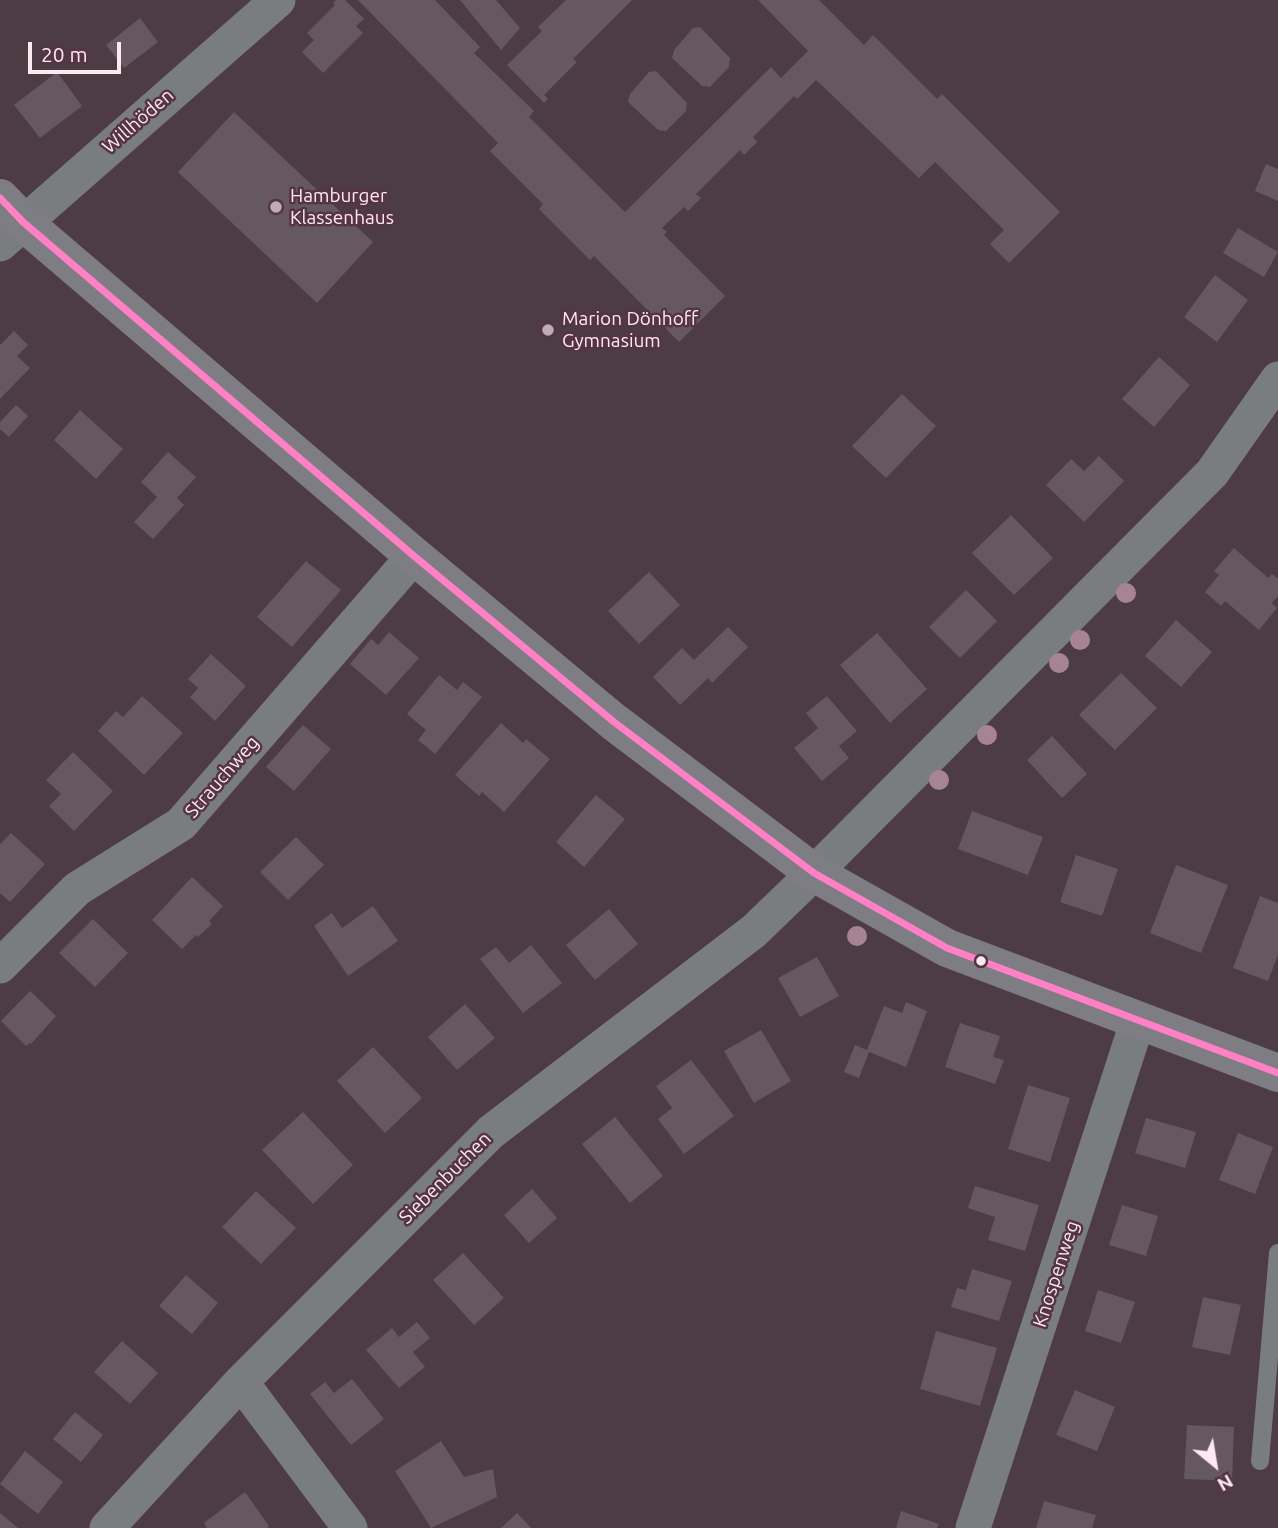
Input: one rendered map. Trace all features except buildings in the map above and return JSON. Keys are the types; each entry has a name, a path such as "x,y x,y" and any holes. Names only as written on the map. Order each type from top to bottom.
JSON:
{"street":[{"name":"Willhöden","path":"8,221 278,0"},
{"path":"8,221 78,267 414,556 614,722 814,873 947,948 1278,1073"},
{"name":"Siebenbuchen","path":"107,1528 241,1382 491,1132 754,932 1212,473 1278,379"},
{"name":"Strauchweg","path":"0,966 77,889 181,824 414,556"},
{"name":"Knospenweg","path":"973,1528 1138,1020"},
{"path":"241,1382 350,1528"}],"lane":[{"path":"1260,1461 1278,1253"}],"transit line":[{"path":"0,198 23,222 414,556 614,722 814,873 947,948 1278,1073"}],"place":[{"name":"Hamburger Klassenhaus","path":"276,207"},
{"name":"Marion Dönhoff Gymnasium","path":"548,330"}]}
